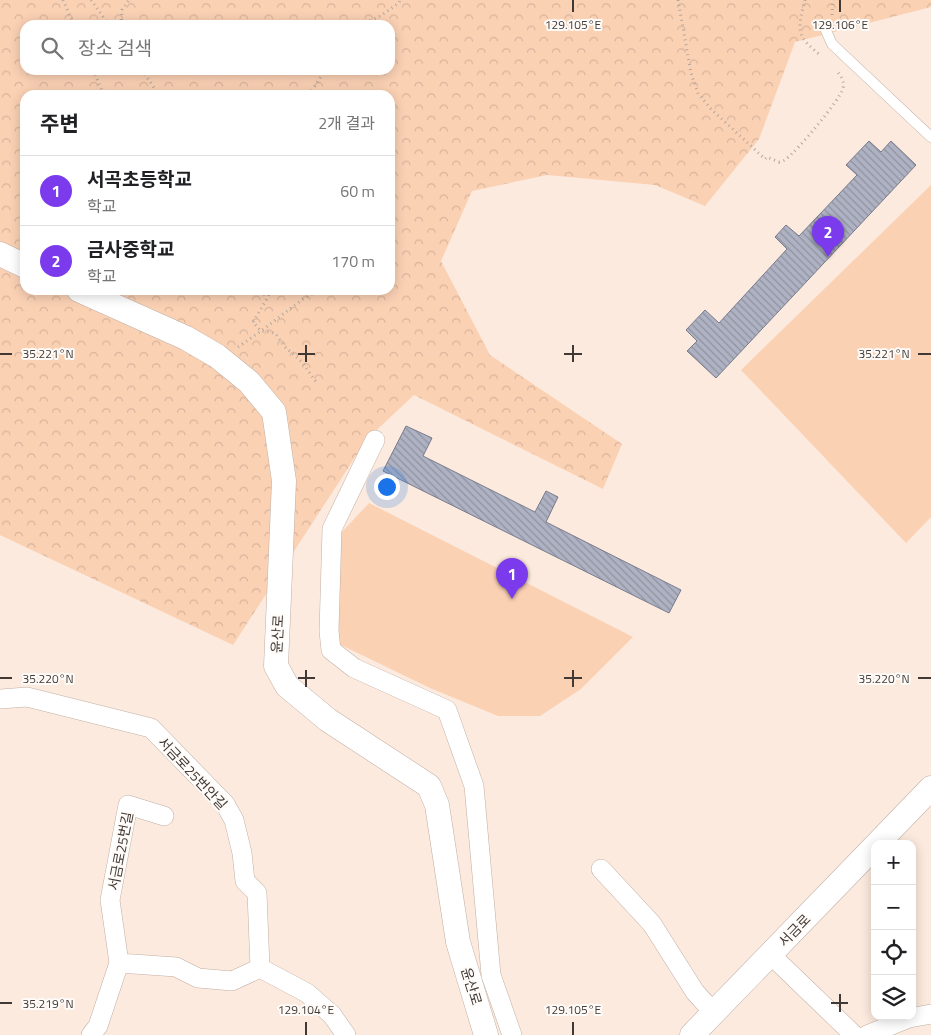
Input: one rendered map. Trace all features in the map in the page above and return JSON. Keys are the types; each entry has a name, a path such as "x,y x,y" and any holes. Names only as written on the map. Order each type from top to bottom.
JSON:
{"street":[{"path":"0,254 20,264"},
{"name":"윤산로","path":"90,295 186,338 217,356 249,382 274,412 284,481 276,666 288,686 328,720 429,786 437,805 458,942 486,1035"},
{"path":"375,440 332,529 329,631 332,650 354,668 447,710 474,786 491,975 512,1035"},
{"name":"서금로25번안길","path":"0,699 27,697 151,728 225,804 234,820 242,853 245,881 257,893 260,968"},
{"path":"881,840 931,788"},
{"name":"서금로25번길","path":"91,1035 98,1026 119,963 110,900 128,805 164,816"},
{"name":"서금로","path":"696,1034 871,850"},
{"path":"601,869 652,924 695,992 714,1013"},
{"path":"771,954 854,1035"},
{"path":"119,963 176,967 198,978 232,980 260,968 307,992 332,1015 346,1035"},
{"path":"867,1035 909,1018 931,1014"}],"lane":[{"path":"824,26 832,44 931,137"}],"path":[{"path":"63,0 72,20"},
{"path":"91,0 105,20"},
{"path":"121,20 122,10 129,0"},
{"path":"372,20 400,3 400,0"},
{"path":"678,0 691,73 698,93 711,109 765,159 767,157 779,162 785,160 797,149 833,105 843,88 843,81 838,72 831,66"},
{"path":"806,0 801,16 801,35 805,42 825,60"},
{"path":"95,75 102,90"},
{"path":"145,75 156,90"},
{"path":"311,90 322,75"},
{"path":"264,295 268,297 253,322 261,330 275,334 284,347 302,362 316,382"},
{"path":"222,360 242,343 310,295"}],"green space":[{"path":"0,0 931,0 931,7 795,42 759,139 705,206 655,185 547,175 472,191 441,261 490,355 622,444 603,489 414,395 367,439 233,645 0,535"},
{"path":"931,185 931,517 906,543 741,370"},
{"path":"369,503 633,637 581,689 540,716 498,716 430,688 339,644 336,597 341,533"}],"building":[{"path":"869,141 881,152 891,141 916,165 716,378 687,351 697,341 686,330 705,310 719,323 787,249 775,237 786,225 799,236 857,175 846,165"},
{"path":"406,426 432,438 423,456 535,512 546,491 558,497 546,522 681,590 669,613 383,471"}],"place":[{"name":"금사중학교","path":"828,257"},
{"name":"서곡초등학교","path":"512,599"}]}
